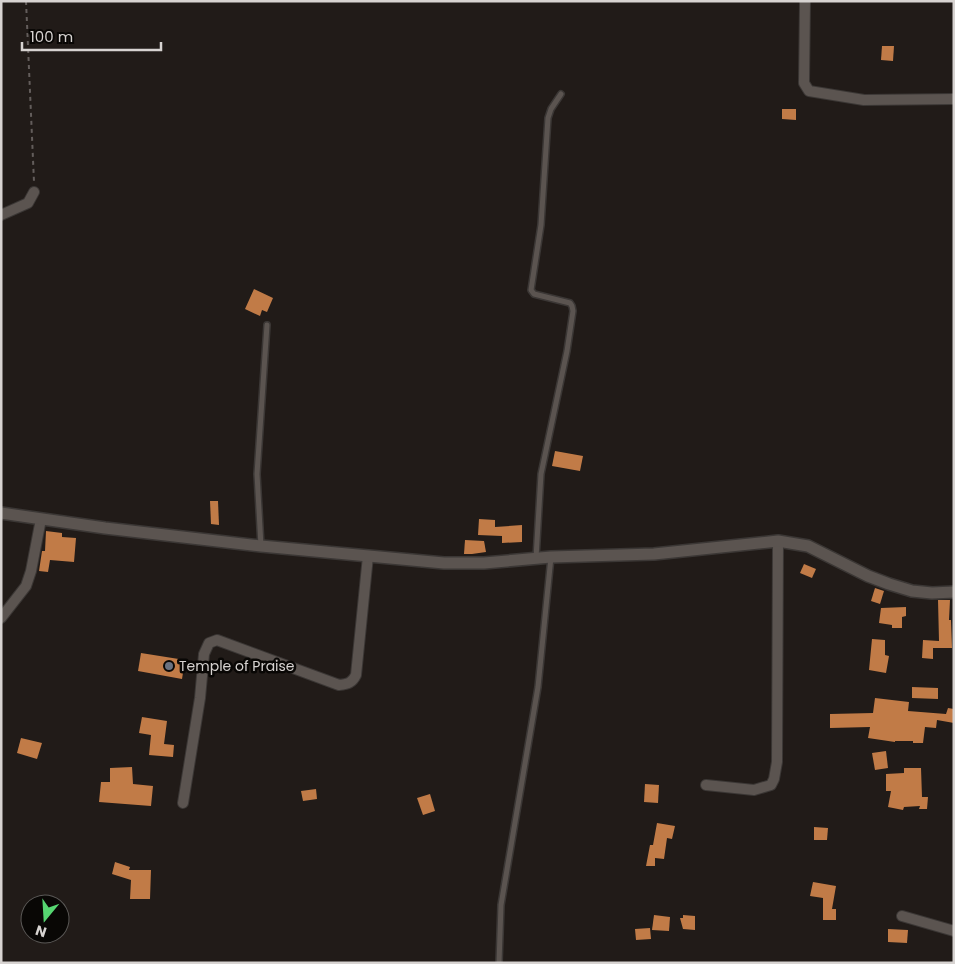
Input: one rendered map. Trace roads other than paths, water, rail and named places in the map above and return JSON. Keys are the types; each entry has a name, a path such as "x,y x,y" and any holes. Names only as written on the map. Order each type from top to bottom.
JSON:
{"street":[{"path":"805,1 804,83 809,91 864,100 954,98"},
{"path":"1,215 28,203 34,192"},
{"path":"1,513 261,546 444,563 484,563 551,557 654,554 778,541 808,546 868,576 905,588 932,593 954,592"},
{"path":"1,618 26,586 31,571 41,519"},
{"path":"706,785 754,790 771,784 774,779 777,762 778,541"},
{"path":"183,803 200,698 204,654 210,643 217,640 339,685 348,684 353,681 356,675 368,556"},
{"path":"902,916 954,931"}],"lane":[{"path":"536,558 541,474 567,351 573,311 570,303 534,294 531,290 541,224 548,118 551,109 561,94"},
{"path":"261,546 257,474 267,325"},
{"path":"499,963 502,905 538,687 551,557"}],"place":[{"name":"Temple of Praise","path":"169,666"}]}
